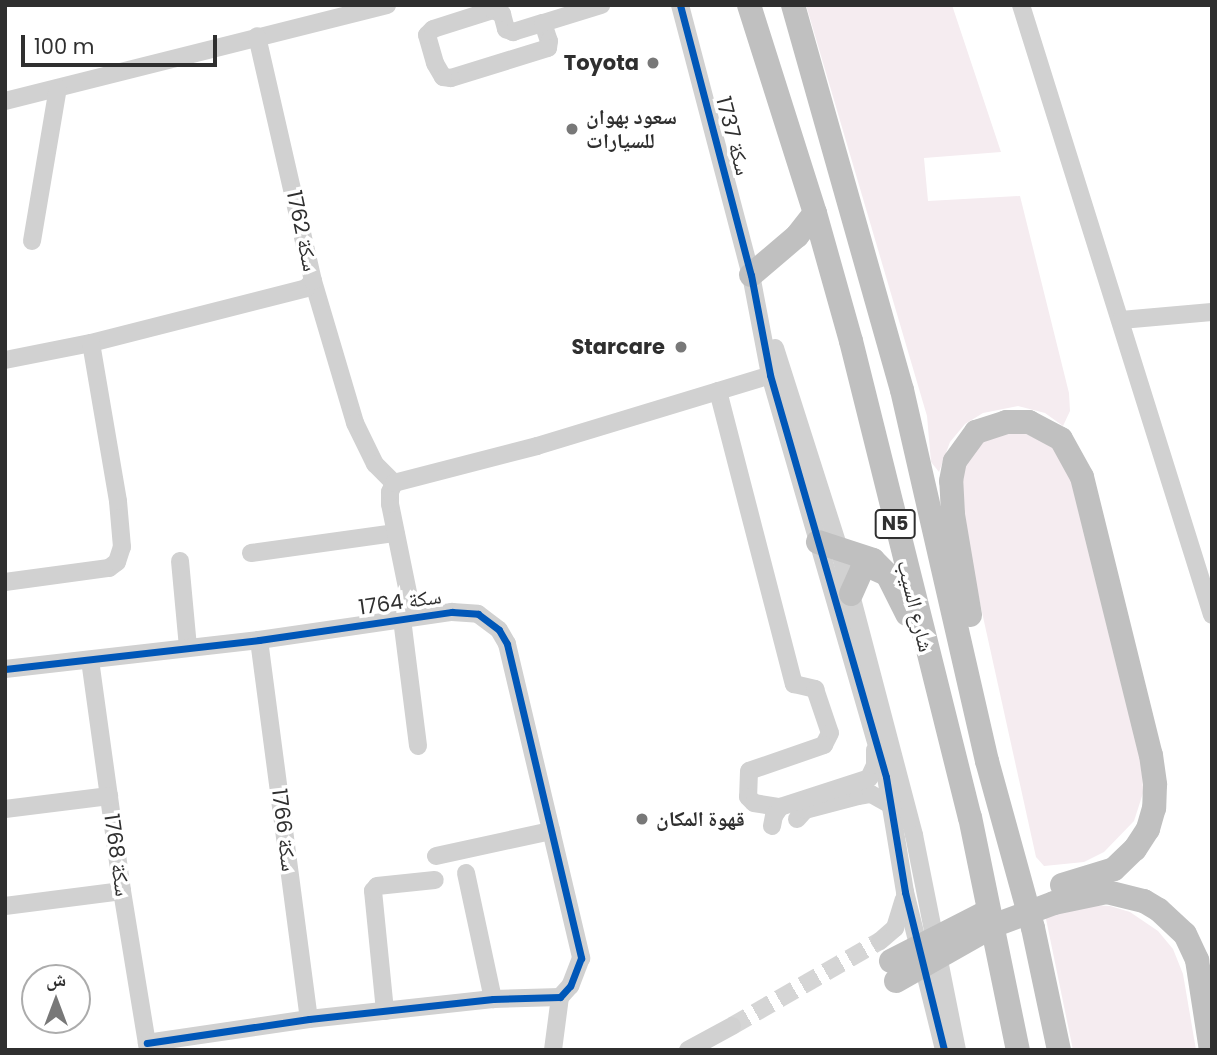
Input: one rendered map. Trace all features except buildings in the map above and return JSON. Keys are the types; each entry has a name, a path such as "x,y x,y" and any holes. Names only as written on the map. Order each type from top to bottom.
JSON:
{"highway":[{"name":"شارع السيب","path":"749,5 815,213 851,341 928,659 970,817 1018,1050"},
{"name":"شارع السيب","path":"793,5 902,390 987,761 1033,928 1059,1050"},
{"path":"751,275 797,236 815,213"},
{"path":"887,956 1002,905 1114,869 1135,849 1148,829 1154,808 1155,785 1151,755 1088,504 1070,451 1061,439 1029,422 1006,422 976,432 956,461 951,481 953,514 990,739 987,761"},
{"path":"828,546 873,560 887,573 928,659"},
{"path":"850,594 862,569 870,567 887,573"},
{"path":"887,956 995,925 1054,903 1107,892 1144,901 1159,909 1185,934 1197,960 1211,1050"}],"street":[{"path":"5,101 387,5"},
{"path":"543,23 549,41 548,48 451,78 443,76 435,63 428,35 433,29 493,10 502,13 509,31 601,5"},
{"name":"سكة 1737","path":"680,5 751,275"},
{"path":"1021,5 1212,615"},
{"name":"سكة 1762","path":"5,359 90,343 306,288 313,281 257,36"},
{"path":"32,241 58,88"},
{"path":"751,275 770,375 828,546 850,594 914,835 957,1050"},
{"path":"751,275 761,297 828,546 893,806 905,892 937,1012 944,1050"},
{"path":"313,281 355,423 375,464 394,484"},
{"path":"1121,320 1212,312"},
{"path":"5,582 109,568 117,562 122,547 118,501 90,343"},
{"path":"418,746 407,618 390,492 394,484 537,446 770,375"},
{"path":"718,391 794,684 815,689 830,733 824,745 749,771 748,797 754,803 780,807 869,778 875,765 875,740"},
{"path":"251,553 396,533"},
{"path":"180,561 188,648"},
{"name":"سكة 1764","path":"5,669 259,640 465,611 478,614 499,630 508,645 581,958 576,975 560,997"},
{"name":"سكة 1766","path":"259,640 309,1019"},
{"name":"سكة 1768","path":"90,660 122,891 148,1046"},
{"path":"797,819 805,810 871,794 893,806"},
{"path":"5,809 109,796"},
{"path":"772,827 774,816 780,807"},
{"path":"436,856 551,831"},
{"path":"466,873 494,999"},
{"path":"385,1011 373,891 377,886 435,880"},
{"path":"5,906 122,891"},
{"path":"887,956 901,917 905,892"},
{"path":"887,956 915,934 934,930"},
{"path":"148,1046 309,1019 494,999 560,997 553,1050"},
{"path":"688,1050 734,1020"}],"shaded area":[{"path":"806,5 952,5 1001,152 924,158 928,201 1020,196 1069,393 1070,411 1063,426 1045,413 1018,406 983,413 965,424 950,442 939,472 931,462 927,416"},
{"path":"1016,429 1055,448 1074,480 1142,749 1143,793 1134,821 1104,852 1084,862 1044,866 1036,857 963,526 963,466 981,439"},
{"path":"1093,905 1110,906 1130,912 1158,931 1173,949 1183,974 1196,1050 1073,1050 1045,914"}],"tunnel":[{"path":"732,1026 880,941"}],"cycle path":[{"path":"680,5 751,275 770,375 886,777 905,892 944,1050"},
{"path":"5,669 259,640 452,612 478,614 499,630 507,644 581,958 570,986 560,997 493,999 309,1019 147,1043"}],"place":[{"name":"Toyota","path":"653,63"},
{"name":"سعود بهوان للسيارات","path":"572,129"},
{"name":"Starcare","path":"681,347"},
{"name":"قهوة المكان","path":"642,819"}]}
